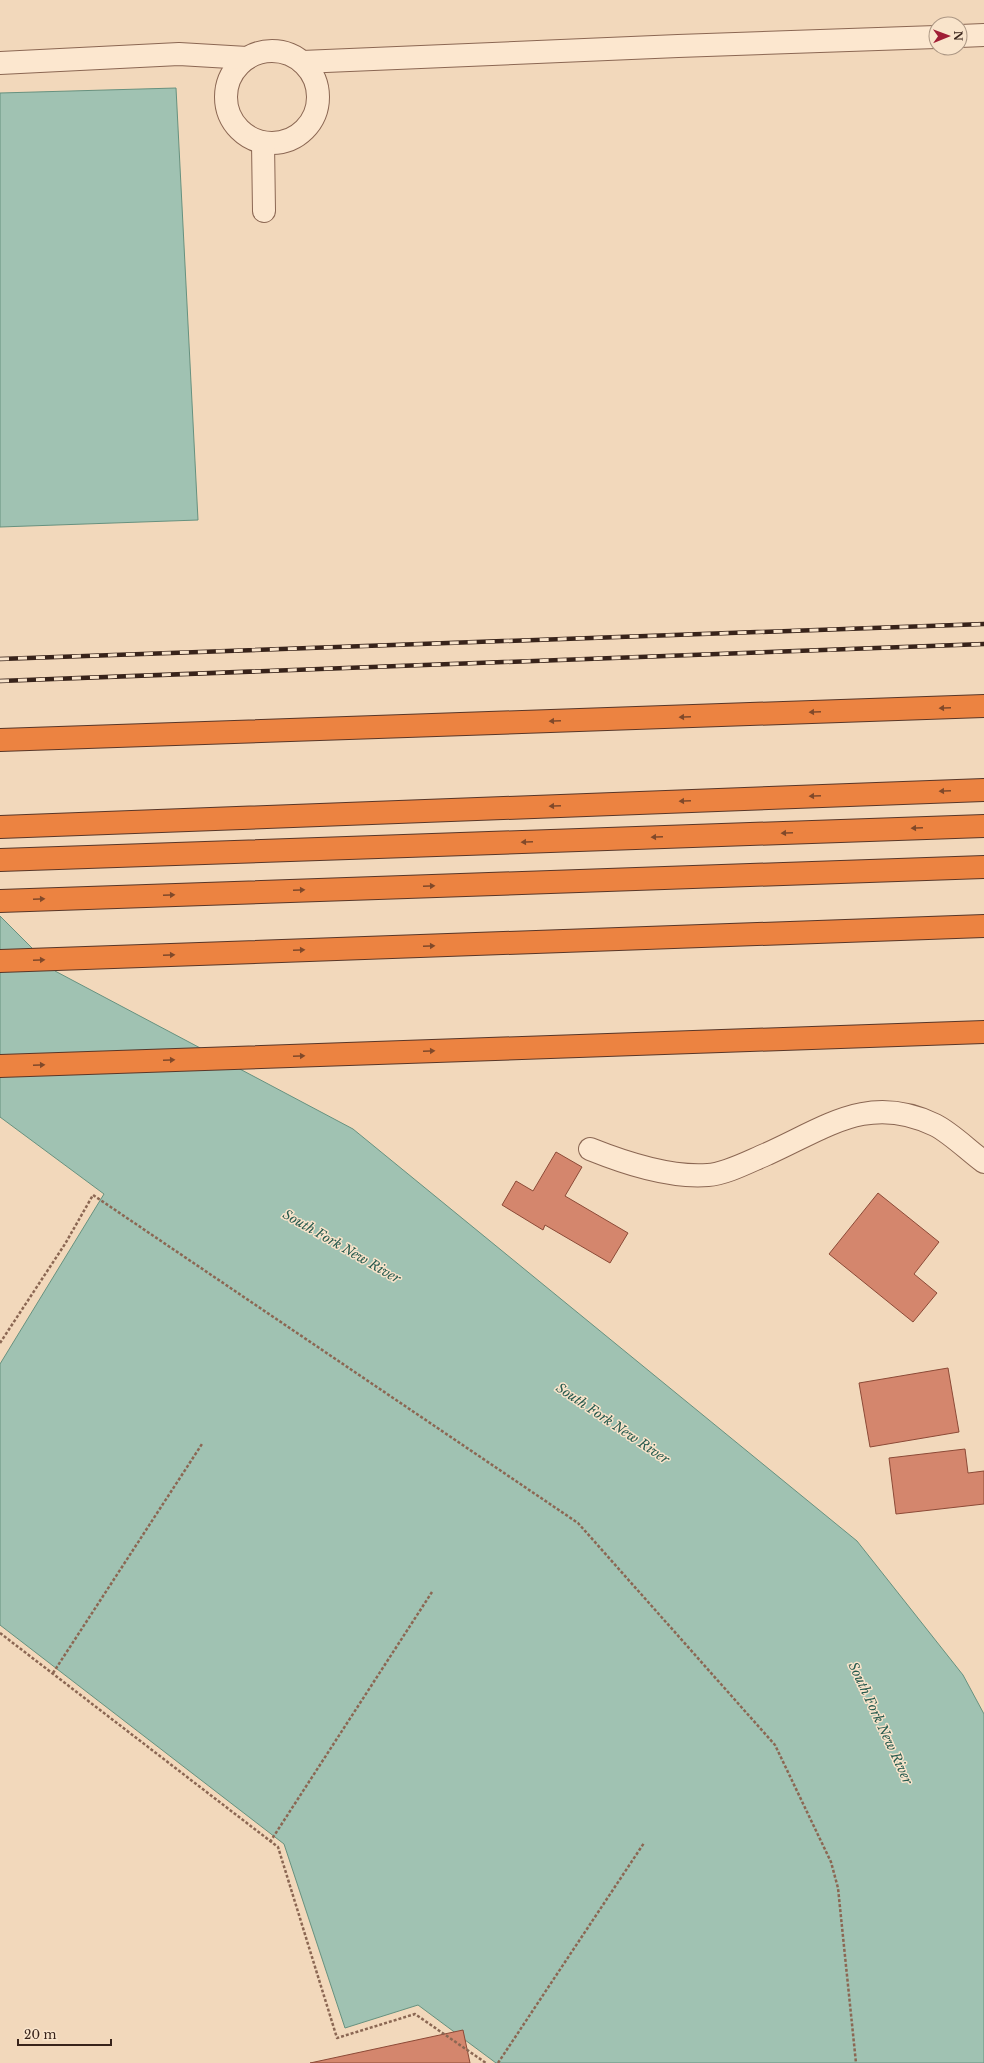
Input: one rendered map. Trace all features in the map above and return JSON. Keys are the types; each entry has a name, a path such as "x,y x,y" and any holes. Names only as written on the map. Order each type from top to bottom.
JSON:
{"highway":[{"path":"0,740 984,706"},
{"path":"0,827 984,790"},
{"path":"0,860 984,826"},
{"path":"0,901 984,866"},
{"path":"0,961 984,926"},
{"path":"0,1066 984,1032"}],"lane":[{"path":"968,36 984,35"},
{"path":"302,62 670,46 928,37"},
{"path":"275,51 290,55 302,62 312,74 317,89 317,105 312,119 303,132 290,140 275,144 263,143 245,135 234,124 227,111 225,96 228,81 236,68 247,58 260,52 275,51"},
{"path":"0,63 179,54 247,58"},
{"path":"263,143 264,212"},
{"path":"590,1148 655,1170 686,1175 709,1175 742,1165 823,1127 853,1115 881,1111 905,1114 936,1126 984,1162"}],"path":[{"path":"0,1343 65,1244 93,1195 578,1522 775,1745 831,1862 838,1888 856,2063"},
{"path":"53,1673 202,1444"},
{"path":"270,1842 432,1592"},
{"path":"0,1633 278,1848 337,2038 415,2014 486,2063"},
{"path":"498,2063 644,1843"}],"water":[{"path":"176,88 198,520 0,527 0,93"},
{"name":"South Fork New River","path":"0,916 55,971 353,1129 857,1541 963,1675 984,1714 984,2063 496,2063 418,2005 345,2028 284,1844 0,1625 0,1364 104,1194 0,1117"}],"building":[{"path":"556,1152 582,1167 565,1196 628,1233 610,1263 545,1225 543,1230 502,1205 516,1181 533,1191"},
{"path":"878,1193 939,1242 914,1274 937,1293 913,1322 829,1254"},
{"path":"948,1368 959,1432 870,1447 859,1383"},
{"path":"965,1449 968,1473 984,1471 984,1504 896,1514 889,1458"},
{"path":"463,2030 470,2063 310,2063"}],"railway":[{"path":"0,659 984,624"},
{"path":"0,681 984,644"}]}
